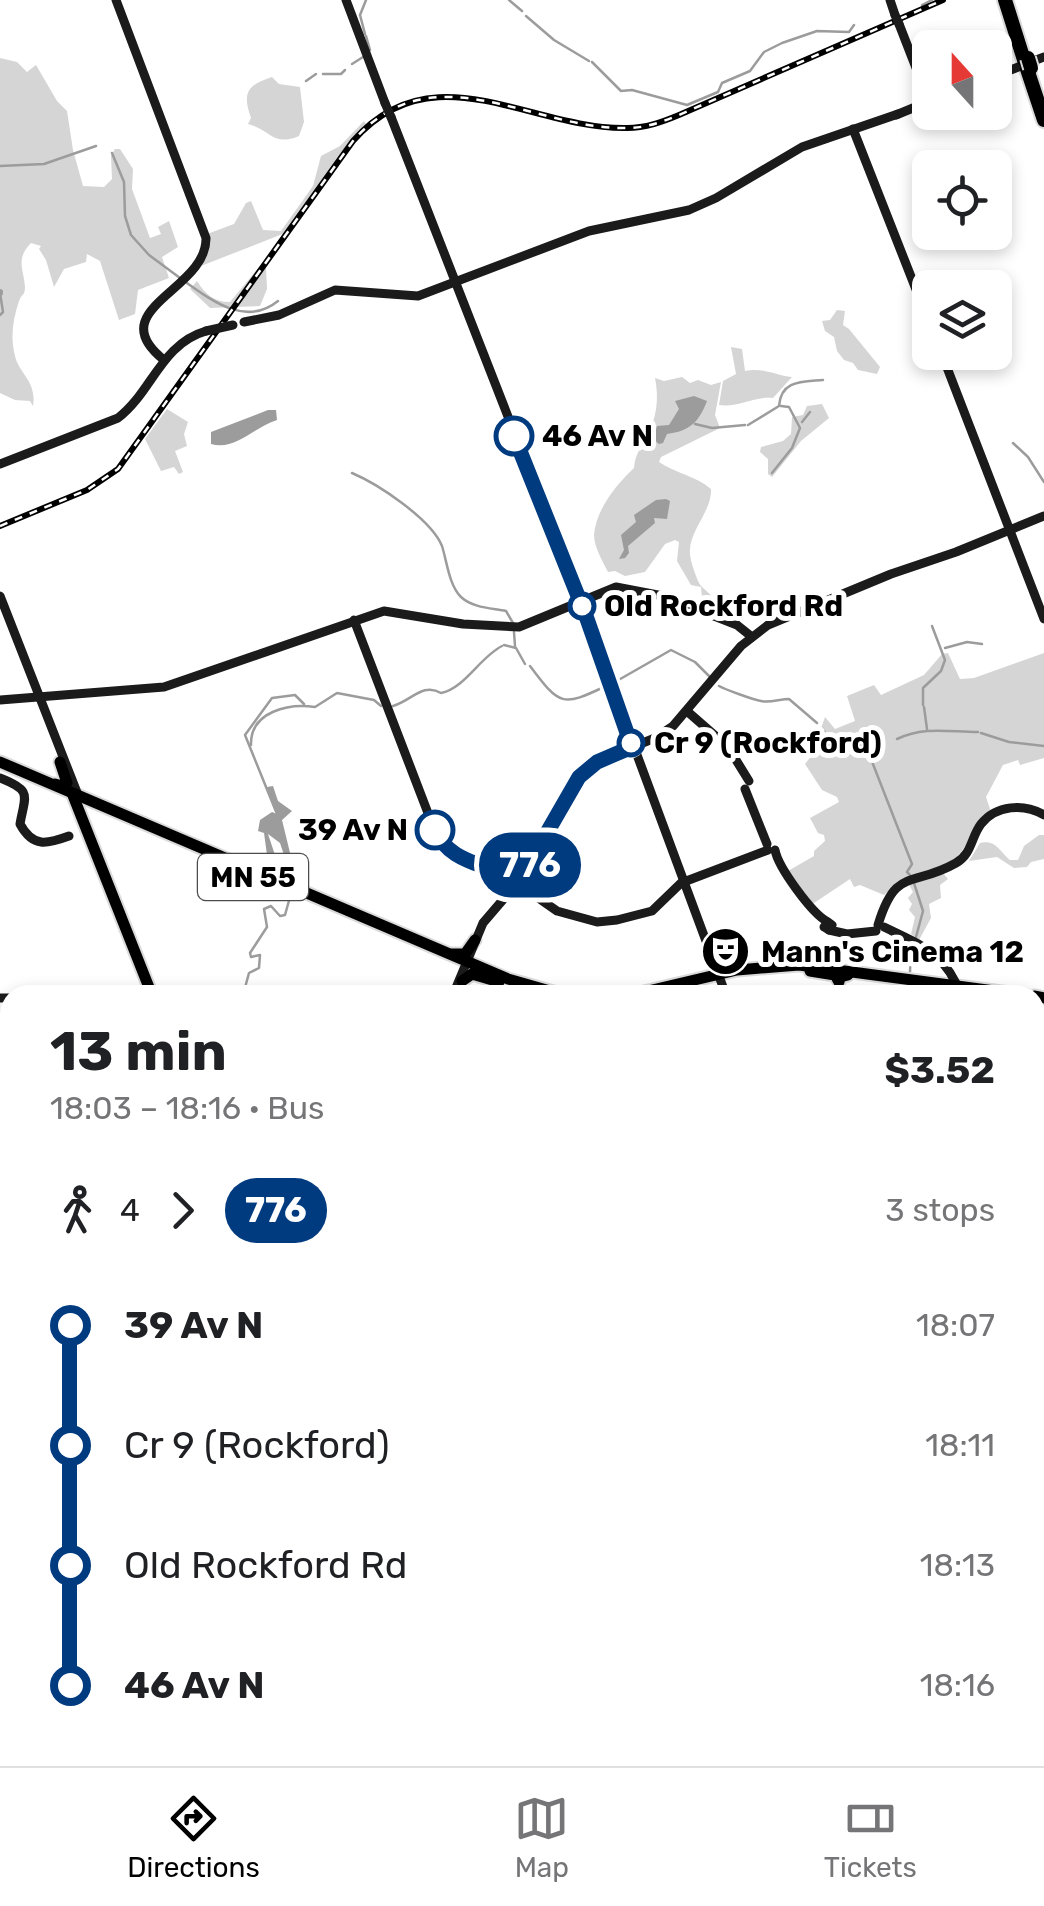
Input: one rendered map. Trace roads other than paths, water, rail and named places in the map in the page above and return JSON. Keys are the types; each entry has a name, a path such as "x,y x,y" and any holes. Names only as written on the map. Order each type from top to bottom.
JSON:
{"highway":[{"path":"1007,0 1044,106"},
{"path":"1031,62 1044,120"}],"main road":[{"path":"40,779 65,786 60,762"},
{"name":"MN 55","path":"0,766 440,950 507,985"},
{"name":"MN 55","path":"0,766 40,779 77,798"},
{"path":"77,798 92,815 150,985"},
{"path":"77,798 150,985"},
{"name":"MN 55","path":"92,815 524,985"},
{"path":"440,950 462,955 475,940"},
{"path":"678,985 799,964 924,980 946,980 946,969"},
{"path":"693,985 721,976 810,971 836,975 839,982 841,976 848,975 921,985"},
{"path":"462,981 472,974 499,982"},
{"path":"924,980 941,985"}],"street":[{"path":"116,0 206,245 187,281 152,306 146,328 151,347 164,360"},
{"path":"346,0 724,985"},
{"path":"891,0 912,56"},
{"path":"0,466 118,418 133,405 164,360 182,342 206,331 259,319 324,293 342,290 418,296 602,228 694,209 796,151 912,108"},
{"path":"852,131 912,280"},
{"path":"948,370 1044,619"},
{"path":"1006,516 1017,523 1042,518"},
{"path":"0,700 164,687 390,610 514,628 611,588 643,590 754,631 891,574 1013,534 1042,518"},
{"path":"753,638 779,624 1013,534 1042,518"},
{"path":"0,596 60,762 77,798"},
{"path":"0,606 77,798"},
{"path":"354,620 442,844 458,857 495,869 557,912 590,920 618,920 654,909 684,879 770,847"},
{"path":"737,625 753,638"},
{"path":"460,985 490,919 520,884 579,783 602,764 655,738 688,715 761,629"},
{"path":"688,715 730,750 770,847 809,911 840,930 880,928 906,936 940,958 955,985"},
{"path":"0,778 23,790 26,804 20,824 37,843 45,845 69,836"},
{"path":"880,928 888,896 898,886 961,859 990,816 1016,807 1044,815"},
{"path":"459,985 491,910 520,884"},
{"path":"880,928 946,969 955,985"}],"waterway":[{"path":"365,34 360,15 366,0"},
{"path":"509,0 522,11"},
{"path":"922,5 932,0"},
{"path":"526,16 554,40 589,61"},
{"path":"592,62 621,91 632,90 687,105 718,92 722,83 750,71 764,52 782,43 817,31 849,32 854,25"},
{"path":"366,36 370,50"},
{"path":"352,64 363,57"},
{"path":"323,74 341,74 345,70"},
{"path":"306,81 316,74"},
{"path":"0,166 44,164 96,146"},
{"path":"112,153 124,182 125,216 131,235 149,255 180,278"},
{"path":"187,283 220,304 243,312 255,312 278,301"},
{"path":"0,293 0,315"},
{"path":"748,425 779,406 788,387 823,380"},
{"path":"772,473 792,448 800,428 789,407 781,406"},
{"path":"802,422 810,412"},
{"path":"695,424 712,428 745,425"},
{"path":"1013,443 1028,457 1044,482"},
{"path":"352,473 389,494 427,525 442,546 451,580 461,597 506,611 513,623"},
{"path":"923,705 923,688 941,671 945,660 932,626"},
{"path":"514,632 515,646"},
{"path":"945,648 967,642 982,644"},
{"path":"504,645 516,648 525,664"},
{"path":"393,706 423,691 449,690 502,646"},
{"path":"615,682 671,650 695,662 709,676"},
{"path":"530,666 548,689 563,699 580,697 606,686"},
{"path":"719,686 761,701 789,699 817,723"},
{"path":"251,745 257,724 284,708 315,707 337,693 374,700 381,706"},
{"path":"279,819 245,735 272,698 295,695 304,704"},
{"path":"924,707 927,729"},
{"path":"822,728 831,743"},
{"path":"897,739 927,731 978,732"},
{"path":"981,733 1009,742 1044,746"},
{"path":"871,759 912,864 907,872 910,875"},
{"path":"289,861 293,882"},
{"path":"914,883 923,911 916,937"},
{"path":"246,985 249,973 259,968 260,955 251,957 250,953 267,927 264,909 271,906 280,916 285,915 290,897"},
{"path":"910,972 911,947"}],"railway":[{"path":"0,526 87,490 118,469 353,141 384,114 416,100 450,97 591,125 647,126 943,0"}],"place":[{"name":"46 Av N","path":"514,436"},
{"name":"Old Rockford Rd","path":"582,606"},
{"name":"Cr 9 (Rockford)","path":"631,743"},
{"name":"39 Av N","path":"435,830"},
{"name":"Mann's Cinema 12","path":"726,952"}]}
